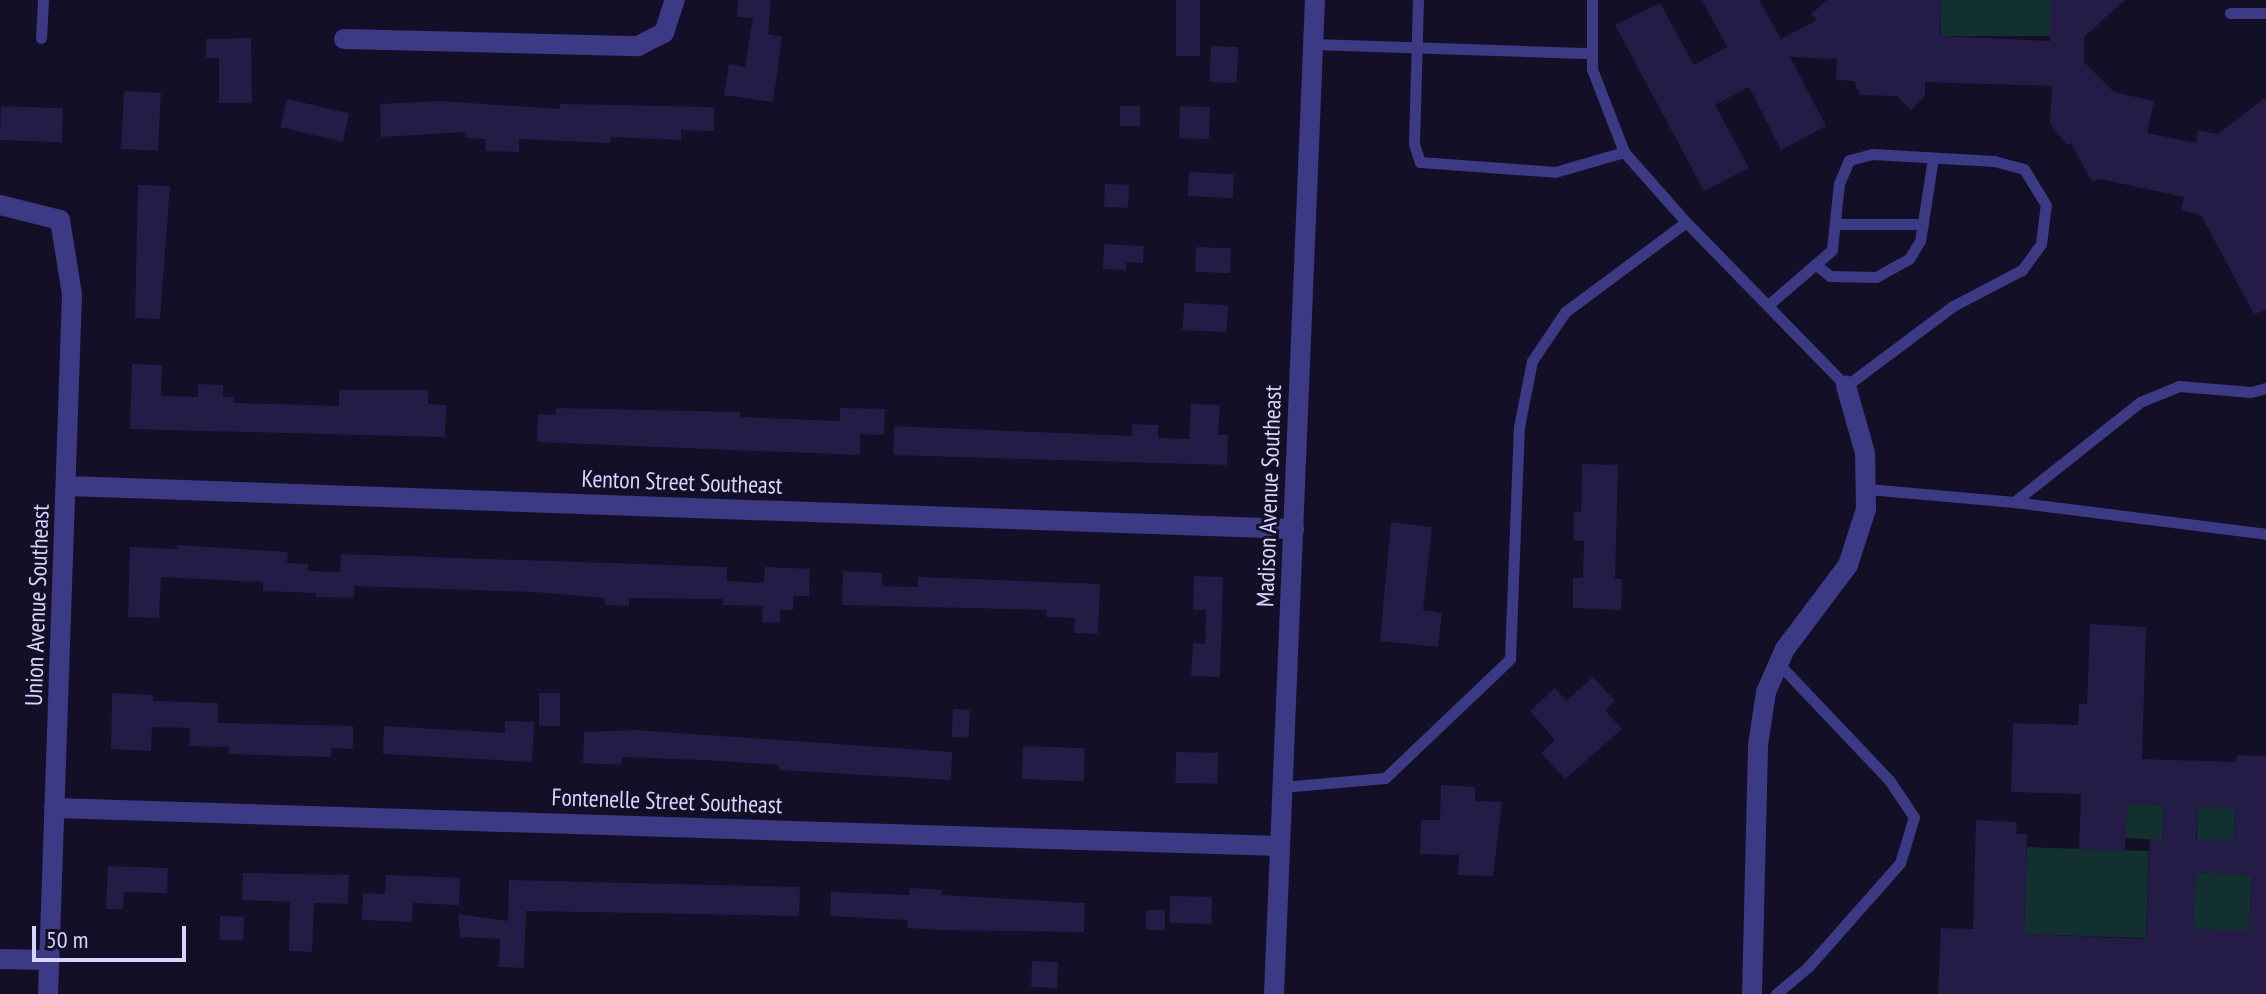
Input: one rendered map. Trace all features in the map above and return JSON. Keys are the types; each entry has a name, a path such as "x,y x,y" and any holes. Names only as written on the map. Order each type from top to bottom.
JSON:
{"street":[{"path":"344,39 638,46 664,33 675,0"},
{"name":"Madison Avenue Southeast","path":"1274,994 1315,0"},
{"name":"Union Avenue Southeast","path":"0,205 60,220 72,294 68,486 48,994"},
{"path":"1752,994 1759,729 1777,663 1848,565 1862,529 1868,489 1861,433 1846,386"},
{"name":"Kenton Street Southeast","path":"68,486 1294,529"},
{"name":"Fontenelle Street Southeast","path":"54,808 1279,846"},
{"path":"0,959 49,960"}],"lane":[{"path":"41,38 43,0"},
{"path":"1418,0 1414,144 1425,165 1565,171 1624,152"},
{"path":"1592,0 1591,53 1595,82 1624,152 1686,222 1846,386 1953,306 2022,270 2041,244 2046,205 2024,169 1994,161 1872,154 1849,160 1839,183 1839,224 1832,250 1768,305"},
{"path":"2230,13 2266,13"},
{"path":"1313,44 1591,53"},
{"path":"1816,265 1830,276 1891,272 1909,259 1923,224 1933,158"},
{"path":"1282,787 1385,778 1510,659 1519,427 1532,361 1565,312 1686,222"},
{"path":"1839,224 1923,224"},
{"path":"2014,502 2140,402 2179,386 2251,392 2266,388"},
{"path":"1868,489 2014,502 2266,534"},
{"path":"1776,994 1808,967 1900,863 1914,817 1889,780 1777,663"}],"green space":[{"path":"1941,0 2051,0 2051,36 1941,36"},
{"path":"2127,803 2164,805 2162,840 2125,838"},
{"path":"2198,806 2235,807 2234,841 2197,840"},
{"path":"2027,847 2149,851 2146,938 2024,934"},
{"path":"2196,872 2252,875 2249,932 2193,929"}],"building":[{"path":"738,0 771,0 768,34 782,37 773,102 724,95 729,64 745,67 753,18 737,17"},
{"path":"1176,0 1200,0 1200,56 1176,56"},
{"path":"1702,0 1759,0 1781,39 1817,20 1811,14 1827,0 1941,0 1940,36 2050,41 2051,0 2125,0 2084,37 2084,62 2114,92 2154,101 2147,133 2196,143 2198,130 2218,134 2266,97 2266,310 2254,314 2201,215 2181,210 2184,197 2100,179 2092,182 2071,143 2067,145 2050,124 2052,86 1925,82 1925,96 1911,110 1897,96 1860,95 1854,81 1836,80 1837,59 1790,57 1826,126 1781,150 1749,87 1715,105 1749,168 1704,191 1615,25 1660,3 1694,65 1727,47"},
{"path":"251,38 252,103 219,103 219,58 206,58 206,39"},
{"path":"1211,46 1238,47 1237,83 1210,82"},
{"path":"124,91 161,93 158,151 121,149"},
{"path":"287,99 349,113 343,142 280,127"},
{"path":"441,101 560,109 560,104 714,107 714,131 681,130 681,140 611,137 610,143 519,139 519,152 485,151 486,139 465,138 465,132 381,137 380,104"},
{"path":"1,106 63,108 62,142 0,140"},
{"path":"1120,106 1140,106 1140,126 1120,126"},
{"path":"1180,106 1210,107 1209,139 1179,138"},
{"path":"1189,172 1234,174 1233,198 1188,196"},
{"path":"1105,184 1129,185 1128,208 1104,207"},
{"path":"138,185 170,186 160,319 135,318"},
{"path":"1104,244 1144,246 1143,263 1126,262 1126,270 1103,269"},
{"path":"1196,247 1231,248 1230,273 1195,272"},
{"path":"1184,303 1228,305 1227,332 1183,330"},
{"path":"132,364 162,365 161,396 198,397 198,384 223,385 223,397 234,397 233,403 339,406 339,390 428,390 428,404 446,405 445,437 130,429"},
{"path":"1191,404 1220,405 1218,435 1228,435 1227,465 893,455 894,426 1132,436 1132,424 1158,425 1158,438 1189,439"},
{"path":"556,408 740,412 740,417 840,421 840,408 885,409 884,435 860,434 860,455 537,442 538,414 556,415"},
{"path":"1582,464 1618,465 1615,579 1622,579 1621,610 1573,608 1573,578 1583,578 1584,541 1573,540 1574,511 1581,512"},
{"path":"1391,522 1432,527 1423,610 1442,613 1438,647 1380,641"},
{"path":"177,545 288,552 287,563 308,564 307,571 340,572 341,554 727,567 727,581 764,583 765,567 810,569 809,596 793,596 793,610 780,610 780,623 762,622 763,606 723,605 723,599 629,598 629,606 605,605 605,598 533,592 354,586 354,598 316,597 316,593 263,591 263,582 161,577 159,618 128,617 130,547 177,549"},
{"path":"843,571 882,573 882,586 918,587 918,577 1100,584 1098,634 1074,633 1075,618 1046,617 1047,610 842,605"},
{"path":"1194,576 1223,577 1220,677 1191,676 1193,643 1205,644 1206,610 1193,610"},
{"path":"2090,624 2146,627 2142,759 2236,762 2237,755 2266,756 2266,994 1938,994 1941,928 1973,929 1976,820 2017,822 2016,834 2027,834 2024,934 2146,939 2150,839 2162,840 2164,805 2127,803 2125,851 2079,849 2081,794 2011,792 2013,723 2078,725 2079,704 2087,704","holes":["2198,806 2235,807 2234,841 2196,840","2196,872 2252,875 2249,931 2194,929"]},
{"path":"1593,677 1615,701 1605,710 1622,729 1565,779 1541,753 1555,740 1530,711 1555,688 1566,701"},
{"path":"112,693 153,695 153,701 218,703 218,723 353,726 353,749 331,748 331,757 229,754 229,747 189,746 190,728 152,727 151,751 111,749"},
{"path":"539,693 560,693 560,726 539,726"},
{"path":"953,709 970,710 969,738 952,737"},
{"path":"505,721 534,722 532,762 383,754 384,726 505,733"},
{"path":"635,730 952,752 951,780 779,770 779,765 704,760 622,757 621,765 583,763 584,732"},
{"path":"1023,746 1085,748 1084,781 1022,779"},
{"path":"1176,752 1218,753 1217,784 1175,783"},
{"path":"1441,785 1475,787 1475,801 1502,802 1493,876 1458,875 1459,855 1420,854 1421,820 1440,820"},
{"path":"108,866 168,868 167,893 124,892 123,909 106,909"},
{"path":"243,873 349,875 348,904 314,903 312,952 289,951 290,902 242,900"},
{"path":"386,875 460,878 459,905 413,903 412,922 362,920 363,893 385,894"},
{"path":"509,880 800,887 799,916 526,911 524,968 499,967 500,939 460,937 458,914 508,921"},
{"path":"910,888 942,890 941,895 1085,903 1084,932 907,928 908,920 830,916 831,892 909,895"},
{"path":"1170,896 1212,897 1212,924 1170,923"},
{"path":"1146,910 1165,910 1165,930 1146,930"},
{"path":"220,916 244,917 243,941 219,940"},
{"path":"1032,961 1058,962 1057,988 1031,987"}]}
